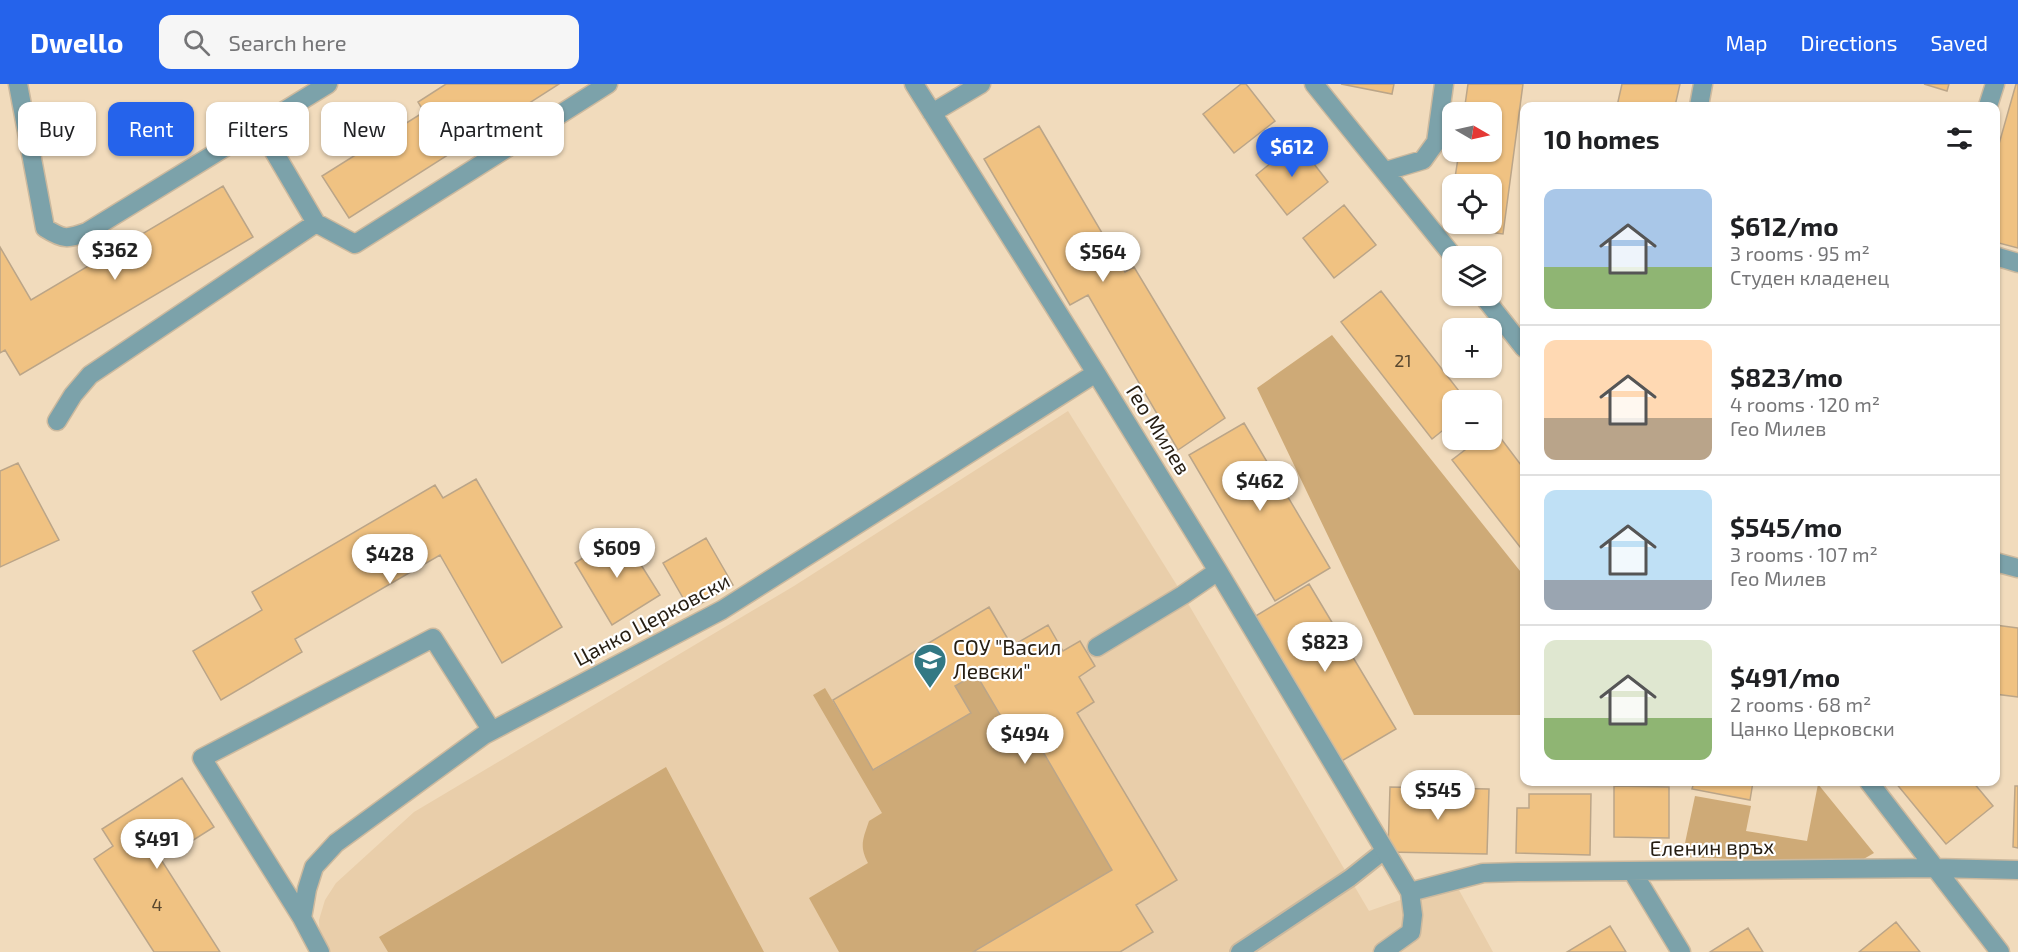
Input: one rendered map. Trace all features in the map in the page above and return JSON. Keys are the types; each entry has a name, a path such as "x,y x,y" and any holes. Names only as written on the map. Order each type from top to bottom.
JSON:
{"street":[{"path":"18,84 45,228 55,234 68,238 87,232 210,156"},
{"path":"298,102 328,84"},
{"path":"277,156 316,223 355,244 608,84"},
{"name":"Гео Милев","path":"914,84 1218,571 1410,892 1413,915 1411,932 1383,952"},
{"path":"932,113 981,84"},
{"path":"1314,84 1445,246"},
{"path":"1386,171 1423,160 1436,142 1444,84"},
{"path":"1700,102 1703,84"},
{"path":"1989,102 1995,84"},
{"path":"57,421 73,395 90,375 316,223"},
{"path":"2000,258 2018,263"},
{"path":"1491,306 1520,343"},
{"name":"Цанко Церковски","path":"302,918 314,867 336,843 484,735 722,610 1096,373"},
{"path":"2000,563 2018,568"},
{"path":"1097,647 1218,571"},
{"path":"320,952 302,918 202,758 433,638 492,731"},
{"path":"1872,786 2000,952"},
{"name":"Еленин връх","path":"1410,892 1483,873 1935,868 2018,870"},
{"path":"1632,871 1681,952"}],"lane":[{"path":"1239,952 1350,878 1384,851"}],"shaded area":[{"path":"1332,335 1520,571 1520,715 1414,715 1257,388"},
{"name":"СОУ \"Васил Левски\"","path":"1068,411 1183,595 1369,911 1454,881 1493,952 327,952 320,942 319,920 325,900 336,883 414,812 794,586"},
{"path":"976,674 1019,747 1035,738 1112,870 973,952 839,952 809,898 868,863 863,847 865,833 869,821 882,813 813,695 825,688 874,770 970,713 955,686"},
{"path":"666,767 764,952 388,952 379,937"},
{"path":"1818,786 1820,786 1874,853 1855,864 1682,857 1695,796 1751,806 1746,831 1807,841"}],"building":[{"path":"446,84 559,84 531,102 418,102"},
{"path":"1241,84 1246,84 1275,121 1234,153 1203,114"},
{"path":"1341,84 1394,84 1392,94"},
{"path":"1468,84 1523,84 1503,234 1502,174 1456,174 1457,162 1502,162 1502,102 1465,102"},
{"path":"1622,84 1680,84 1676,102 1618,102"},
{"path":"1924,84 1949,84 1947,91"},
{"path":"2016,84 2018,84 2018,248 2000,243 2000,140"},
{"path":"419,115 419,156 446,156 349,218 322,176 354,156 407,156 407,123"},
{"path":"1039,126 1125,272 1134,267 1225,418 1178,450 1088,295 1070,305 984,159"},
{"path":"1297,142 1328,182 1287,215 1256,175"},
{"path":"223,186 253,237 20,375 5,350 0,353 0,247 31,300"},
{"path":"1344,205 1376,245 1334,278 1303,238"},
{"path":"1381,291 1442,369 1442,378 1449,378 1458,390 1442,390 1442,431 1432,439 1341,322"},
{"path":"1244,423 1330,568 1275,601 1189,455"},
{"path":"1502,440 1520,464 1520,547 1452,460 1465,450 1502,450"},
{"path":"18,463 59,540 0,567 0,471"},
{"path":"476,479 562,627 502,663 440,555 295,639 302,652 221,700 193,651 262,610 252,592 435,485 443,498"},
{"path":"621,533 660,595 612,625 575,563"},
{"path":"706,538 733,585 690,610 663,563"},
{"path":"1309,584 1396,729 1340,762 1254,617"},
{"path":"989,607 1012,646 1048,625 1063,651 1080,641 1095,666 1079,677 1094,702 1077,713 1177,880 1136,905 1153,932 1120,952 973,952 1112,870 1035,738 1019,747 976,674 955,686 971,713 873,770 833,700"},
{"path":"2000,626 2018,628 2018,697 2000,695"},
{"path":"182,778 214,827 184,846 175,832 153,847 220,952 154,952 94,859 113,846 102,829"},
{"path":"1614,786 1669,787 1669,838 1614,837"},
{"path":"1693,786 1752,786 1750,800 1692,789"},
{"path":"1898,786 1976,786 1993,806 1946,844"},
{"path":"2015,786 2018,786 2018,848 2013,847"},
{"path":"1390,787 1489,789 1487,854 1388,852"},
{"path":"1529,794 1591,794 1590,855 1516,853 1517,808 1529,808"},
{"path":"1896,922 1920,952 1859,952"},
{"path":"1610,926 1626,952 1567,952"},
{"path":"1748,928 1763,952 1710,952"}],"place":[{"name":"СОУ \"Васил Левски\"","path":"930,689"}]}
